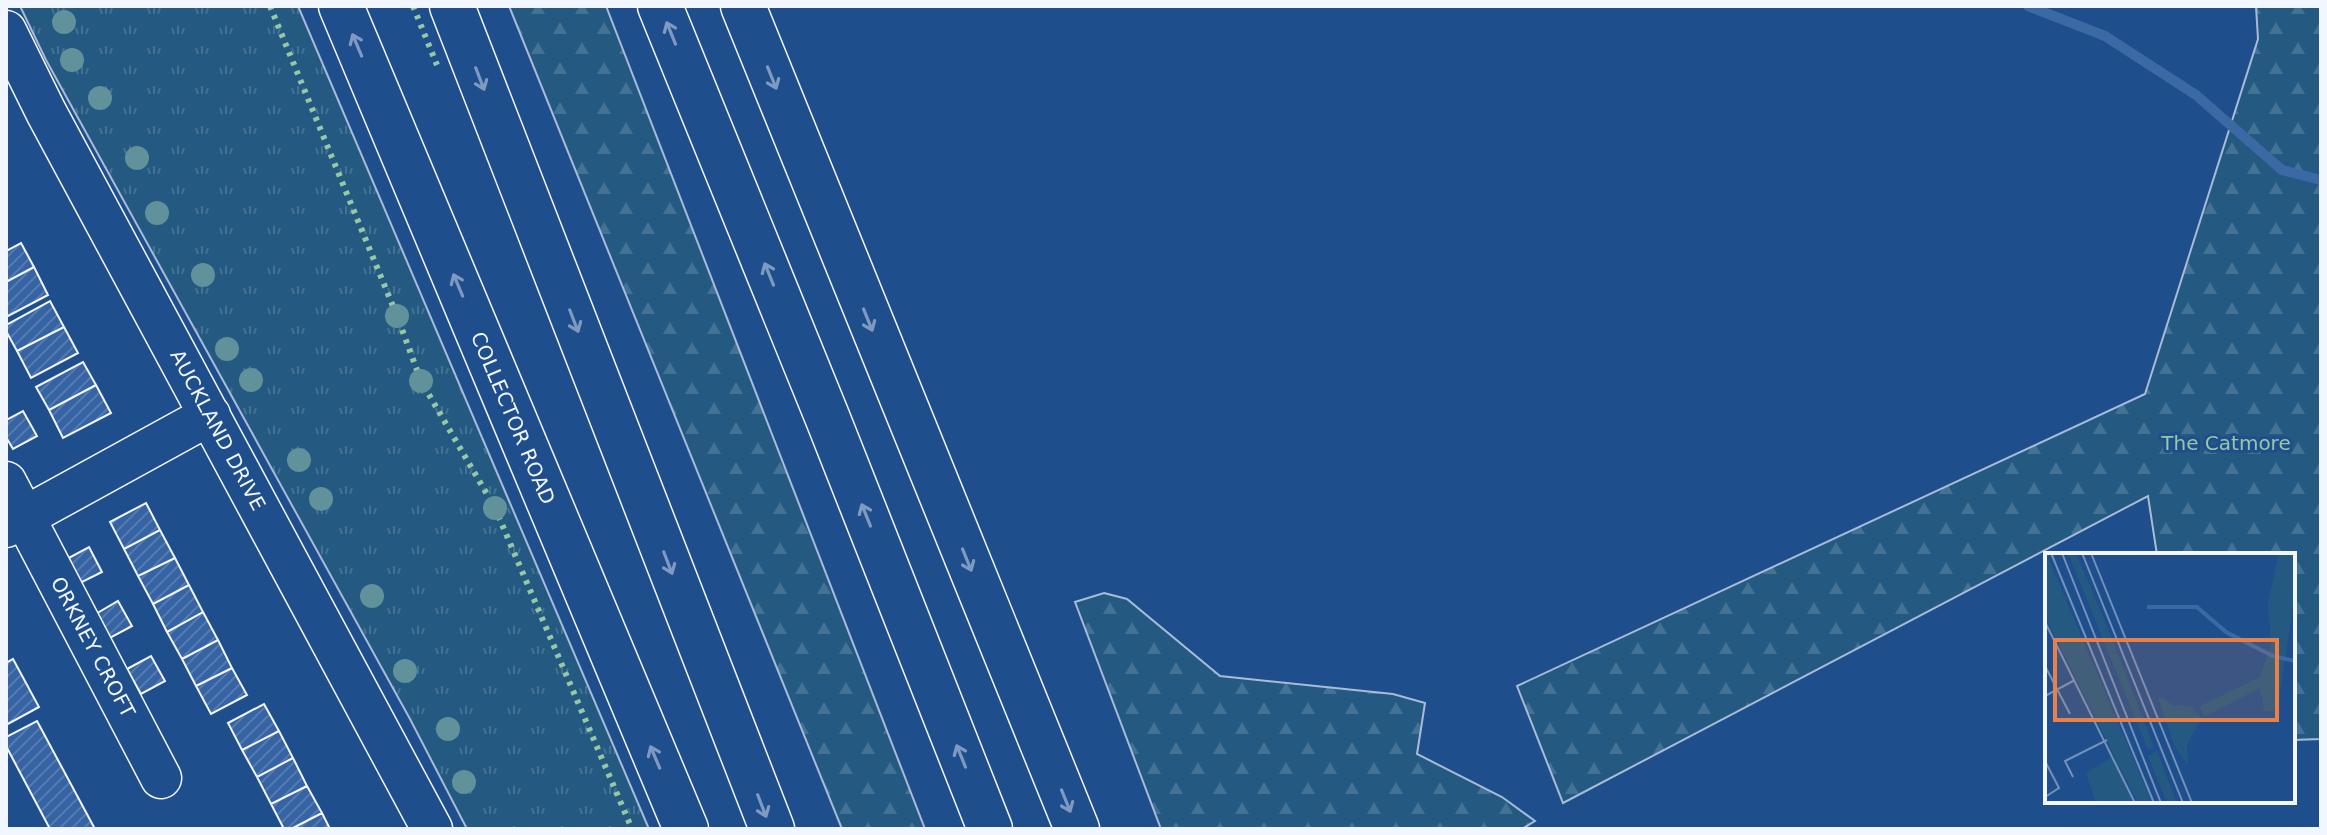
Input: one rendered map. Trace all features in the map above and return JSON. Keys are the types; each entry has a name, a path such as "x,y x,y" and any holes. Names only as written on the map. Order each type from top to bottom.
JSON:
{"highway":[{"name":"COLLECTOR ROAD","path":"341,6 686,829"},
{"path":"452,6 772,829"},
{"path":"660,6 990,829"},
{"path":"743,6 1077,829"}],"street":[{"name":"AUCKLAND DRIVE","path":"6,31 46,112 432,829"},
{"name":"ORKNEY CROFT","path":"161,778 12,508 210,415"}],"green space":[{"path":"20,6 298,6 649,829 467,829 410,719 46,60"},
{"path":"509,6 606,6 925,829 842,829"},
{"name":"The Catmore","path":"2256,6 2321,6 2321,739 2295,740 2295,553 2157,553 2148,496 1563,803 1517,686 2145,394 2258,39"},
{"path":"1104,593 1127,599 1220,676 1393,694 1425,703 1417,754 1502,797 1535,821 1522,829 1161,829 1075,602"}],"building":[{"path":"21,243 34,267 6,282 6,251"},
{"path":"34,267 48,295 6,317 6,282"},
{"path":"50,301 64,327 17,351 6,325"},
{"path":"64,327 78,353 31,378 17,351"},
{"path":"83,362 96,385 49,410 36,387"},
{"path":"96,385 111,413 63,438 49,410"},
{"path":"23,411 37,436 13,449 6,437 6,420"},
{"path":"146,503 160,530 124,549 110,522"},
{"path":"160,530 175,558 138,576 124,549"},
{"path":"89,547 102,572 78,584 65,560"},
{"path":"175,558 189,585 153,604 138,576"},
{"path":"189,585 203,612 167,632 153,604"},
{"path":"118,601 132,626 108,639 94,615"},
{"path":"203,612 218,640 182,659 167,632"},
{"path":"218,640 232,668 196,686 182,659"},
{"path":"151,656 165,681 141,694 127,669"},
{"path":"13,659 39,707 6,725 6,663"},
{"path":"232,668 247,695 211,714 196,686"},
{"path":"264,704 279,731 242,750 228,723"},
{"path":"37,721 95,829 50,829 6,746 6,737"},
{"path":"279,731 293,758 257,777 242,750"},
{"path":"293,758 307,786 271,804 257,777"},
{"path":"307,786 322,813 291,829 284,829 271,804"},
{"path":"322,813 330,829 291,829"}],"waterway":[{"path":"2028,6 2105,36 2196,95 2282,170 2321,180"}],"hedge":[{"path":"270,6 421,381 495,508 632,829"},
{"path":"413,6 437,65"}]}
